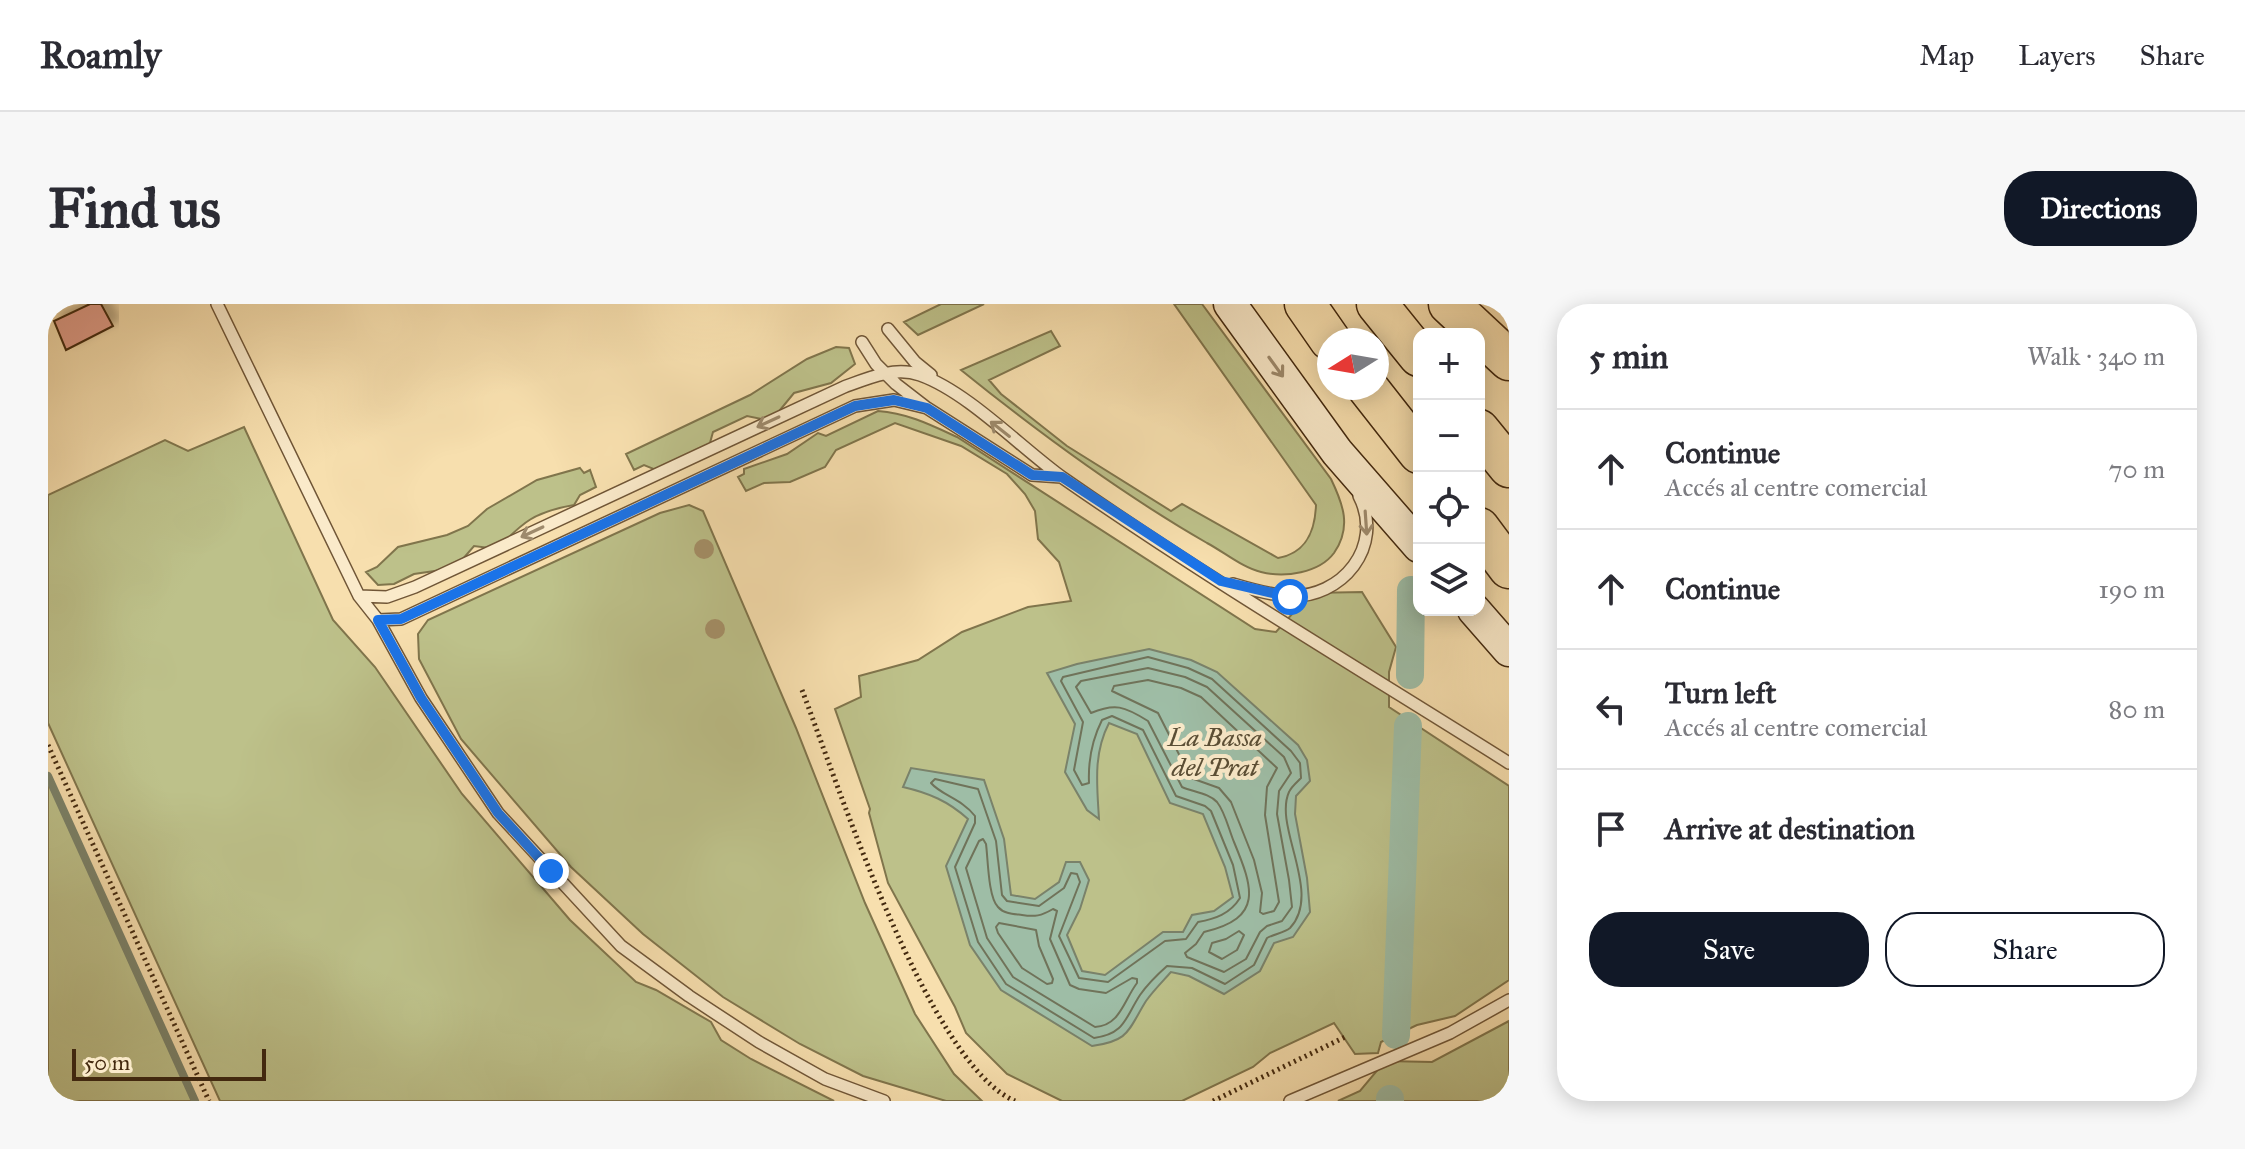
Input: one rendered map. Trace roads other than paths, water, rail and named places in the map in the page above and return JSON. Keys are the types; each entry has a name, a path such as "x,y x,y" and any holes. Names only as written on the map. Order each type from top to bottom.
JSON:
{"highway":[{"path":"1305,304 1322,328"},
{"path":"1377,304 1413,349"},
{"path":"1456,310 1509,352"},
{"path":"1456,310 1509,360"},
{"path":"1377,400 1413,445"},
{"path":"1485,437 1509,467"},
{"path":"1485,536 1509,568"}],"street":[{"path":"1230,304 1337,452 1417,544"},
{"path":"1479,616 1509,650"}],"lane":[{"path":"217,304 359,596 378,620 421,698 498,813 621,946 759,1042 825,1079 884,1101"},
{"path":"888,329 915,362 1062,477 1509,763"},
{"path":"862,342 885,372 927,408 1032,475 1062,477"},
{"path":"359,596 387,597 415,587 844,387 885,372 918,374 953,392"},
{"path":"378,620 401,619 855,406 894,400 927,408"},
{"path":"1221,581 1290,597 1323,590 1346,577 1361,558 1369,530 1364,505 1337,452"},
{"path":"1290,1101 1450,1033 1509,1000"}],"water":[{"name":"La Bassa del Prat","path":"1149,649 1191,660 1217,672 1298,745 1307,760 1310,781 1296,796 1295,814 1310,912 1293,937 1274,943 1260,971 1224,994 1189,976 1171,972 1121,1037 1092,1046 1001,990 970,945 946,866 968,819 938,798 903,787 911,768 984,780 1004,839 1011,895 1035,899 1059,882 1066,862 1080,862 1089,880 1080,909 1067,935 1082,971 1105,975 1163,932 1183,932 1192,915 1214,911 1233,897 1225,867 1203,814 1170,803 1137,734 1109,723 1098,758 1099,819 1087,810 1065,772 1075,724 1047,673"}],"waterway":[{"path":"1410,675 1411,590"},
{"path":"1396,1035 1408,726"},
{"path":"48,776 195,1101"}]}
